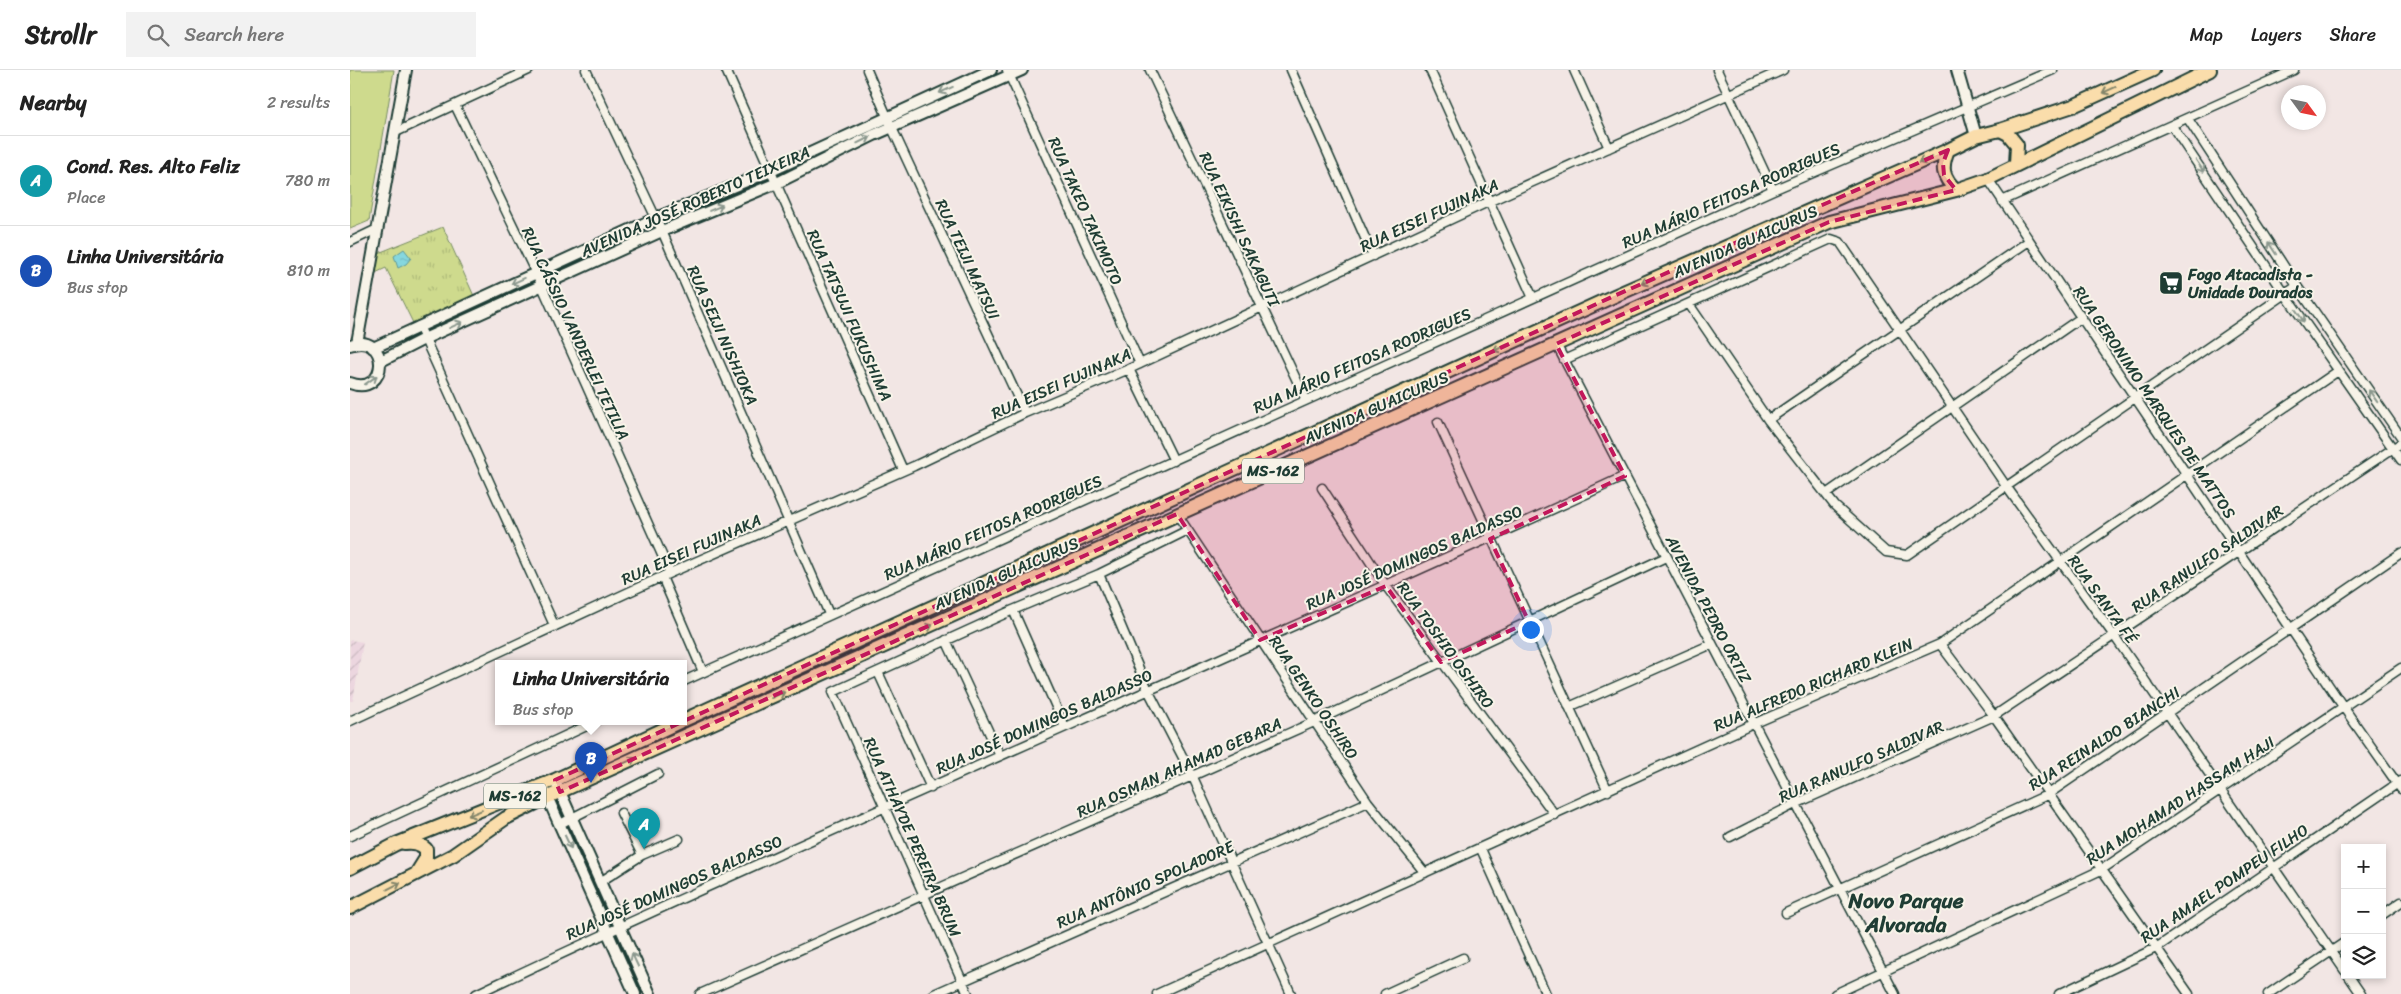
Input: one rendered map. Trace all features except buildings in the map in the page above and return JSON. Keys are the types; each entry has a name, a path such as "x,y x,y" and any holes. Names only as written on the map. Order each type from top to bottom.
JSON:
{"main road":[{"name":"AVENIDA GUAICURUS","path":"687,719 1614,296 1976,136 2073,106 2153,70"},
{"name":"AVENIDA GUAICURUS","path":"350,908 453,855 506,818 548,797 1828,222 1956,190 1988,179 2210,70"},
{"path":"2000,130 2008,134 2017,145 2016,164"},
{"path":"1948,150 1943,163 1944,176 1956,190"},
{"name":"MS-162","path":"352,866 396,844 555,780 673,725"},
{"path":"396,844 412,842 420,844 426,849 426,858 414,876"}],"street":[{"path":"350,385 370,383 379,374 381,362 373,348 354,344 406,70"},
{"path":"394,133 529,70"},
{"name":"RUA SEIJI NISHIOKA","path":"586,70 662,231 829,614"},
{"name":"RUA TATSUJI FUKUSHIMA","path":"726,70 904,470"},
{"name":"RUA TEIJI MATSUI","path":"868,70 892,128 1025,413"},
{"name":"AVENIDA JOSÉ ROBERTO TEIXEIRA","path":"373,348 656,218 771,171 991,70"},
{"name":"AVENIDA JOSÉ ROBERTO TEIXEIRA","path":"381,362 424,339 662,231 776,183 1008,73 1022,70"},
{"name":"RUA EIKISHI SAKAGUTI","path":"1150,70 1306,400"},
{"path":"1291,70 1373,256"},
{"path":"1430,70 1533,298"},
{"path":"1574,70 1609,148"},
{"path":"1716,70 1773,190"},
{"name":"RUA EISEI FUJINAKA","path":"350,721 670,573 904,470 1025,413 1130,369 1488,202 1783,70"},
{"path":"1957,70 1966,108 1976,136"},
{"name":"RUA MÁRIO FEITOSA RODRIGUES","path":"687,680 1773,190 2053,70"},
{"path":"2002,201 2294,70"},
{"name":"RUA TAKEO TAKIMOTO","path":"1008,73 1140,364"},
{"name":"RUA CÁSSIO VANDERLEI TETILIA","path":"455,105 542,286 670,573"},
{"path":"2188,119 2297,286 2401,436"},
{"path":"2172,126 2285,294 2401,460"},
{"name":"RUA GERONIMO MARQUES DE MATTOS","path":"1988,179 2344,708 2400,785"},
{"path":"350,242 377,229"},
{"name":"RUA SANTA FÉ","path":"1689,304 1831,239 1840,242 2006,486 2059,562 2115,637 2272,868 2341,966"},
{"path":"1768,420 2029,241"},
{"path":"1564,360 1689,304 1768,420 1835,506 1886,552 1907,555 2297,286"},
{"path":"1826,494 2082,317"},
{"path":"419,326 554,626"},
{"name":"AVENIDA PEDRO ORTIZ","path":"1556,344 1895,994"},
{"path":"1130,369 1174,461"},
{"name":"RUA ALFREDO RICHARD KLEIN","path":"1268,944 1753,724 1940,644 2338,371"},
{"path":"1438,422 1490,539 1608,791"},
{"name":"RUA RANULFO SALDIVAR","path":"1730,837 1795,804 1994,716 2115,637 2401,444"},
{"name":"RUA JOSÉ DOMINGOS BALDASSO","path":"476,994 609,931 1260,640 1386,586 1625,476"},
{"name":"RUA TOSHIO OSHIRO","path":"1322,488 1386,586 1555,815"},
{"name":"RUA GENKO OSHIRO","path":"1177,514 1186,531 1368,802 1426,873"},
{"path":"931,788 878,672 1013,610 1099,574 1186,531"},
{"name":"RUA REINALDO BIANCHI","path":"1786,913 2047,795 2401,554"},
{"name":"RUA OSMAN AHAMAD GEBARA","path":"700,994 925,896 1314,722 1666,557"},
{"path":"1099,574 1148,690 1192,776 1291,994"},
{"path":"662,577 703,672"},
{"path":"1013,610 1065,727"},
{"path":"946,640 1000,756"},
{"path":"1569,707 1712,644"},
{"path":"1940,644 1994,716 2047,795 2189,994"},
{"name":"RUA MOHAMAD HASSAM HAJI","path":"1835,994 2101,870 2401,668"},
{"name":"RUA ATHAYDE PEREIRA BRUM","path":"878,672 833,692 968,994"},
{"path":"350,836 589,725"},
{"path":"560,824 658,774"},
{"path":"555,780 570,819 650,994"},
{"path":"542,785 609,931 635,994"},
{"name":"RUA AMAEL POMPEU FILHO","path":"2059,994 2156,948 2272,868 2400,785"},
{"name":"RUA ANTÔNIO SPOLADORE","path":"934,994 1368,802"},
{"path":"621,813 642,855"},
{"path":"600,882 642,855 679,839"},
{"path":"1481,848 1546,994"},
{"path":"2386,912 2401,902"},
{"path":"1157,994 1268,944"},
{"path":"2268,994 2341,945"},
{"path":"1385,994 1463,958"},
{"path":"2351,979 2361,994"}],"highlighted area":[{"path":"1948,150 1943,163 1944,175 1956,190 1829,222 1556,344 1625,476 1490,539 1529,622 1441,662 1386,586 1260,640 1177,514 560,792 555,780 1614,296"}],"shaded area":[{"path":"350,640 363,642 353,701 350,701"}],"green space":[{"path":"350,70 394,70 369,221 350,229"},
{"path":"443,227 474,296 413,323 386,268 371,275 376,254"}],"water":[{"path":"404,249 411,258 406,264 398,268 394,256"}],"place":[{"name":"Fogo Atacadista - Unidade Dourados","path":"2171,283"},
{"name":"Linha Universitária","path":"591,783"},
{"name":"Cond. Res. Alto Feliz","path":"644,849"}],"district":[{"name":"Novo Parque Alvorada","path":"1906,913"}]}
